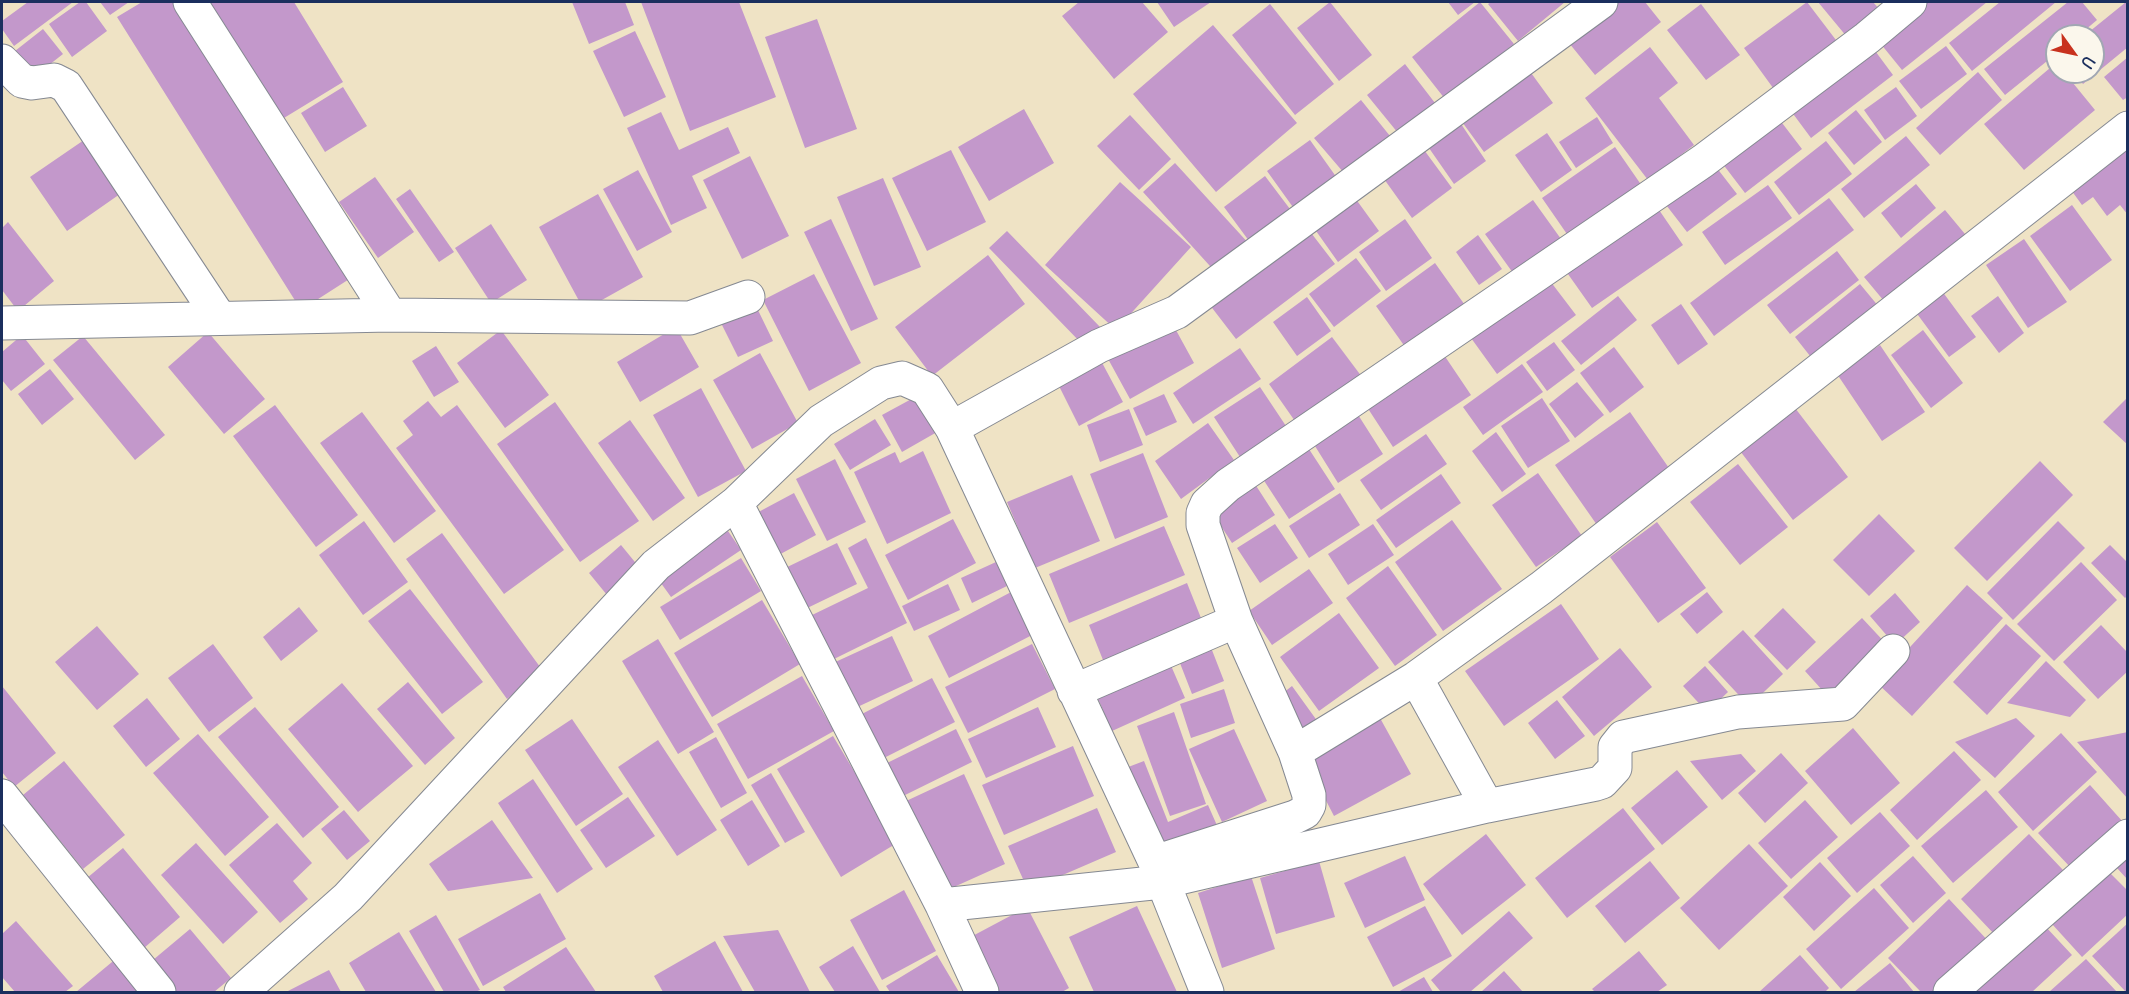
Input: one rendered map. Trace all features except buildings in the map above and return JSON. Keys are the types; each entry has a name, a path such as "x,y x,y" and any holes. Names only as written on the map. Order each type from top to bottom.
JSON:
{"street":[{"path":"190,2 390,315"},
{"path":"952,428 1099,346 1153,324 1187,306 1601,2"},
{"path":"1158,872 1305,812 1309,795 1295,752 1236,621 1203,525 1203,513 1215,495 1703,161 1867,38 1910,2"},
{"path":"2,62 22,81 32,83 54,80 66,86 219,317"},
{"path":"1295,752 1416,678 1541,588 2127,128"},
{"path":"2,323 390,315 690,318 748,297"},
{"path":"241,993 348,897 656,565 736,503 821,421 881,383 902,378 927,389 952,428 1158,872 1207,993"},
{"path":"736,503 934,892 982,993"},
{"path":"1074,691 1236,621"},
{"path":"934,892 1158,872 1481,795 1596,784 1608,776 1623,737 1730,714 1843,704 1893,651"},
{"path":"1416,678 1481,795"},
{"path":"2,796 159,993"},
{"path":"1950,993 2127,836"}]}
